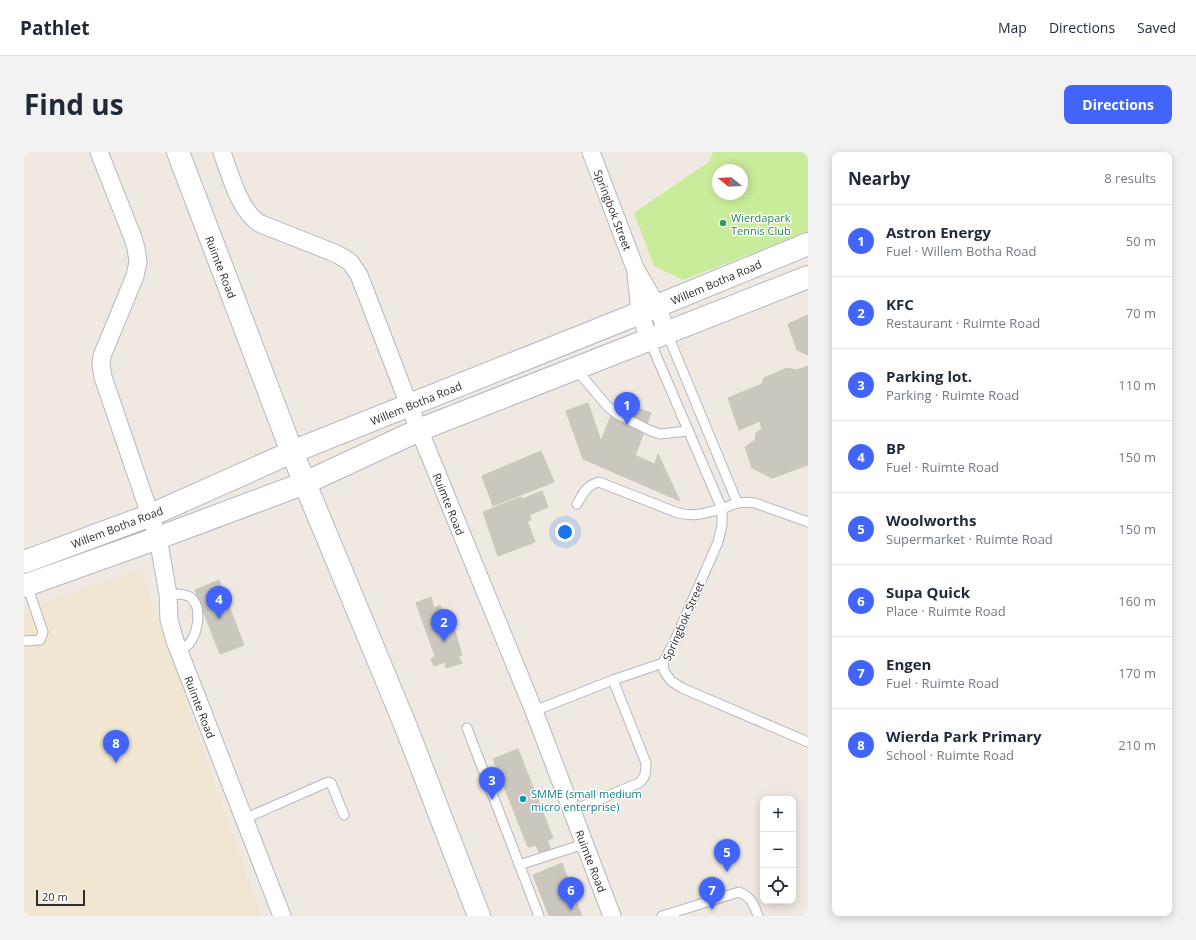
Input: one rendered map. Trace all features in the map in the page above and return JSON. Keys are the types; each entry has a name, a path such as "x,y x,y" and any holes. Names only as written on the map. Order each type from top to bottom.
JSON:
{"street":[{"name":"Ruimte Road","path":"99,152 133,238 138,262 132,284 102,356 102,370 105,385 158,538 168,594 169,620 178,650 282,916"},
{"name":"Ruimte Road","path":"178,152 292,452 406,727 479,916"},
{"name":"Ruimte Road","path":"222,152 243,206 254,220 337,254 350,262 362,281 409,405 534,711 612,916"},
{"name":"Springbok Street","path":"591,152 635,268 658,336"},
{"name":"Willem Botha Road","path":"24,562 151,515 292,452 649,310 808,244"},
{"path":"25,586 305,483 419,430 808,277"}],"lane":[{"name":"Springbok Street","path":"658,336 688,431 722,509 722,525 718,542 676,638 663,663 664,671 671,681 682,688 808,742"},
{"name":"Springbok Street","path":"658,336 737,502"},
{"path":"575,368 608,407 619,415 660,434 688,431"},
{"path":"577,504 584,491 592,484 599,482 683,514 694,516 722,509 737,502 742,502 755,503 808,522"},
{"path":"24,641 40,640 43,632 25,586"},
{"path":"168,594 187,595 194,600 197,606 198,615 195,633 190,643 178,650"},
{"path":"534,711 613,680 663,663"},
{"path":"571,811 639,783 645,776 646,762 613,680"},
{"path":"467,728 539,916"},
{"path":"244,819 328,782 331,782 344,815"},
{"path":"519,865 584,844"},
{"path":"662,916 739,892 749,897 753,902 758,916"}],"shaded area":[{"path":"141,570 261,916 24,916 24,609"}],"green space":[{"name":"Wierdapark Tennis Club","path":"713,152 808,152 808,232 683,280 654,266 634,213 710,161"}],"building":[{"path":"808,315 808,355 797,350 788,324"},
{"path":"808,366 808,465 772,478 752,468 745,447 755,440 756,433 762,429 760,421 739,430 728,398 762,384 764,378 787,368 796,370"},
{"path":"617,400 651,413 635,456 601,441"},
{"path":"588,403 601,441 655,464 658,454 680,501 583,459 566,411"},
{"path":"541,451 554,482 493,506 482,476"},
{"path":"542,491 548,507 529,515 531,520 527,521 535,542 498,556 483,512 521,497 523,499"},
{"path":"219,580 244,645 220,654 195,590"},
{"path":"431,597 434,608 440,605 451,630 454,628 462,655 458,657 462,663 446,668 445,662 434,666 431,659 435,656 416,603"},
{"name":"SMME (small medium micro enterprise)","path":"518,749 553,838 547,840 551,850 540,854 536,845 528,847 493,759"},
{"path":"562,863 577,903 549,916 533,875"},
{"path":"577,903 582,916 549,916"}],"place":[{"name":"Wierdapark Tennis Club","path":"723,223"},
{"name":"Astron Energy","path":"627,425"},
{"name":"BP","path":"219,619"},
{"name":"KFC","path":"444,642"},
{"name":"Wierda Park Primary","path":"116,763"},
{"name":"SMME (small medium micro enterprise)","path":"523,799"},
{"name":"Parking lot.","path":"492,800"},
{"name":"Woolworths","path":"727,872"},
{"name":"Supa Quick","path":"571,910"},
{"name":"Engen","path":"712,910"}]}
